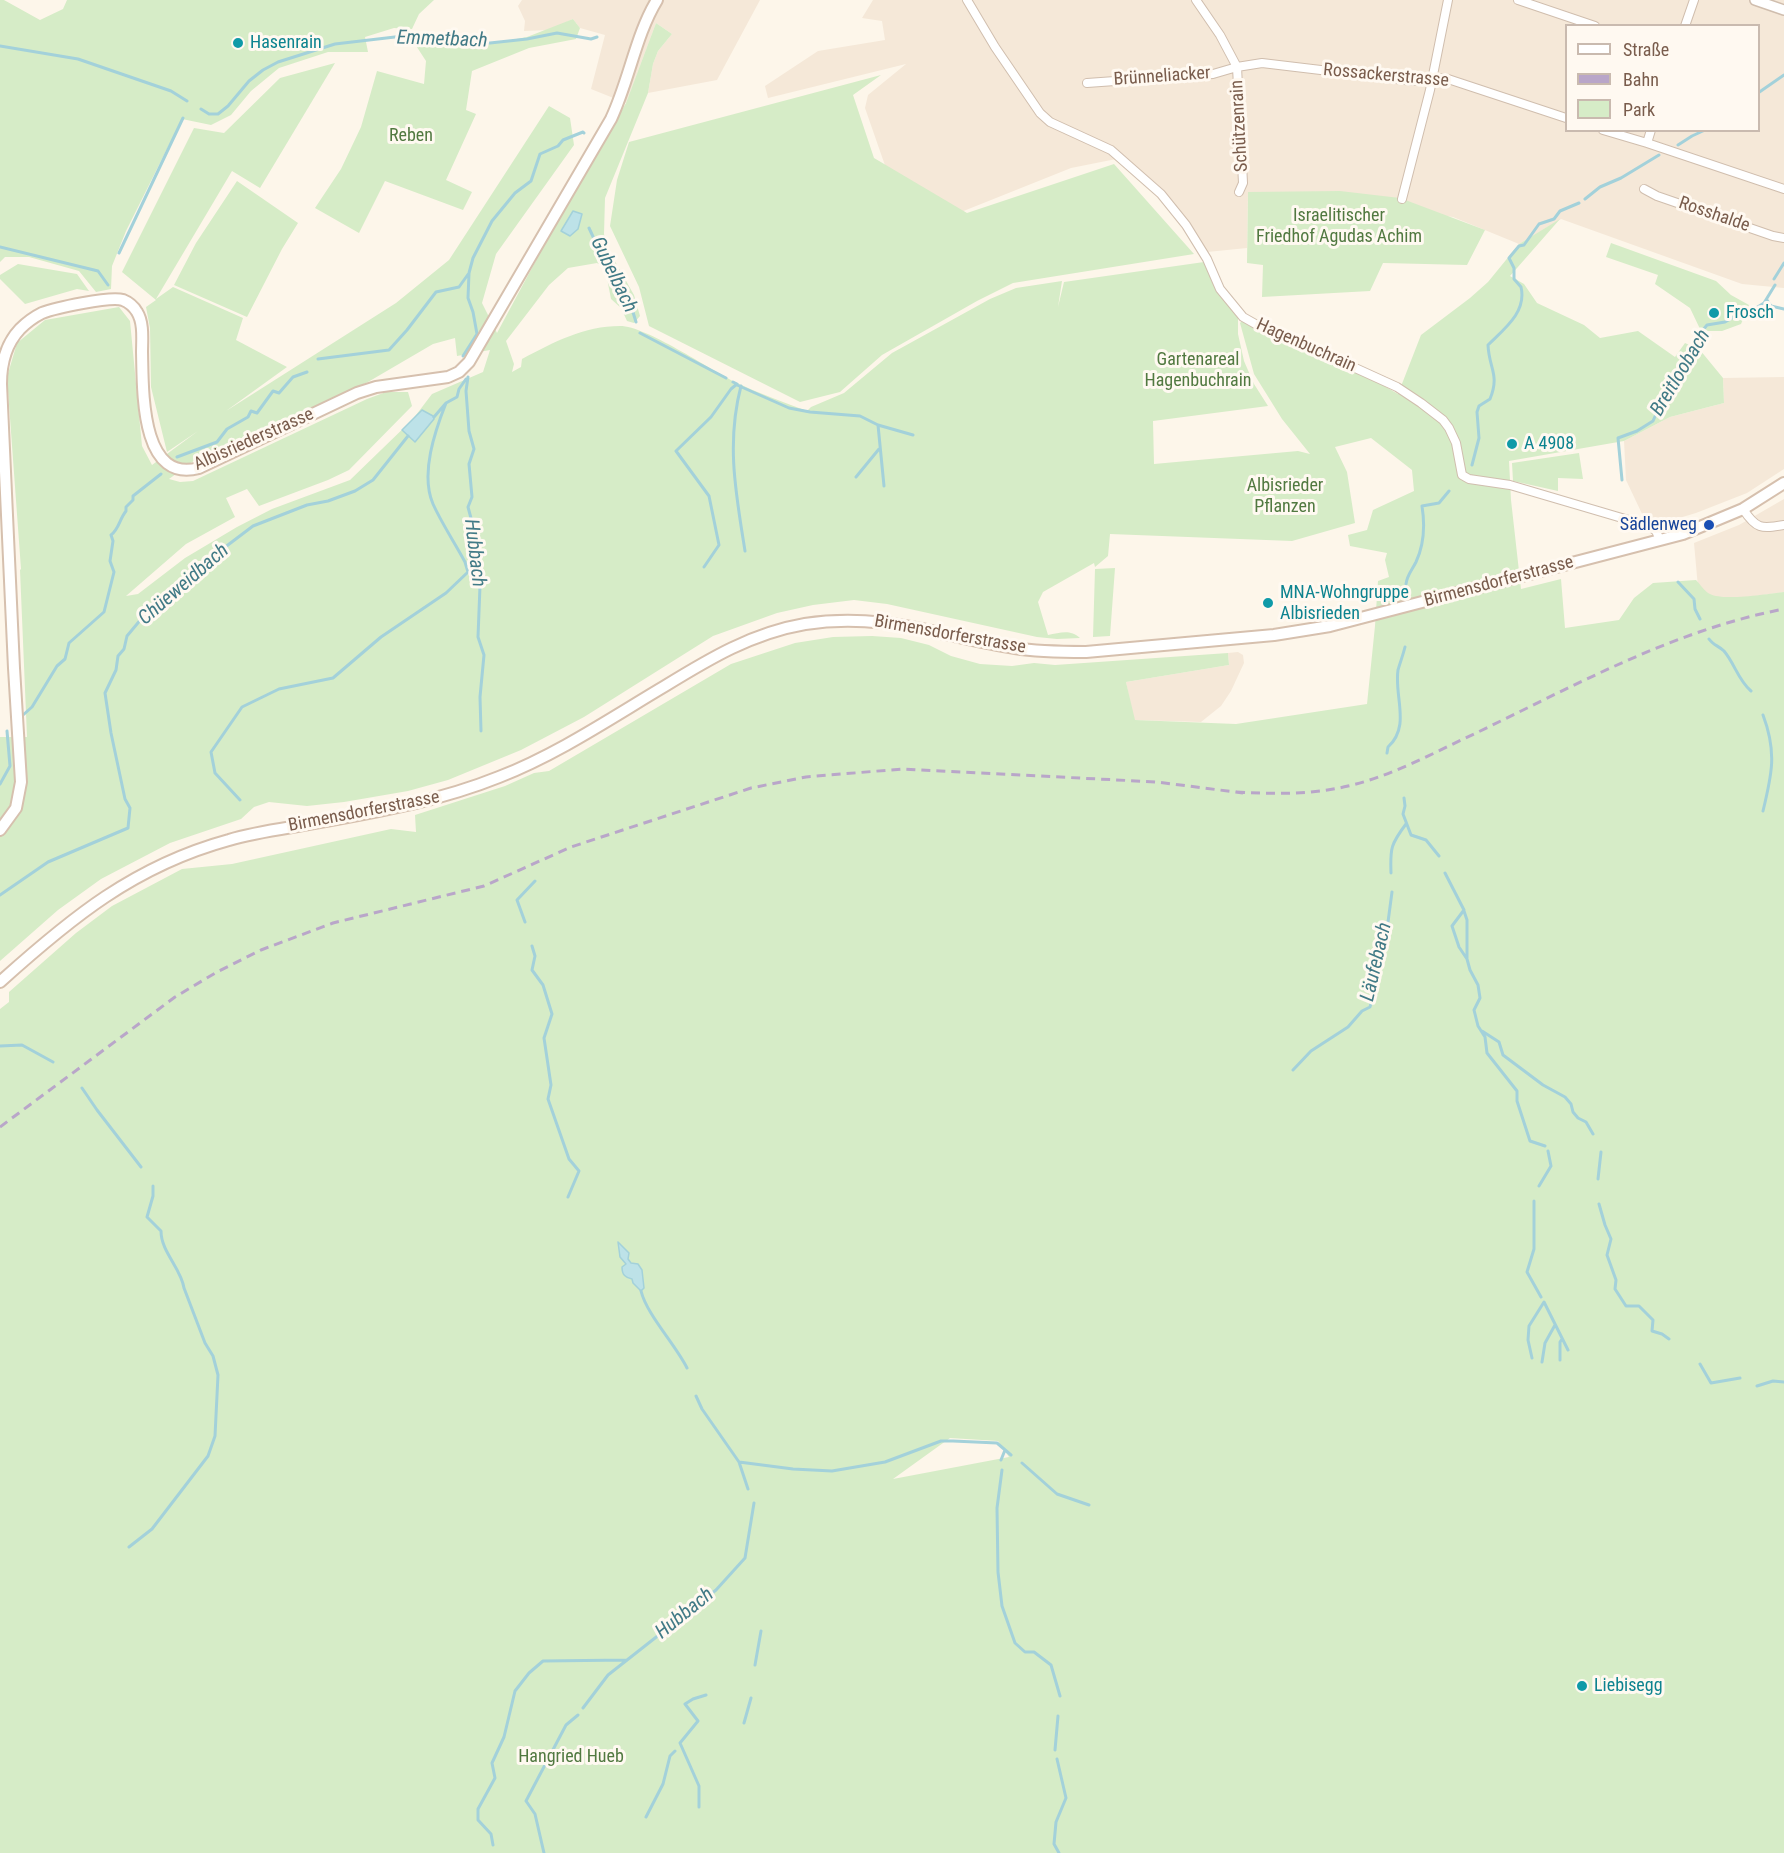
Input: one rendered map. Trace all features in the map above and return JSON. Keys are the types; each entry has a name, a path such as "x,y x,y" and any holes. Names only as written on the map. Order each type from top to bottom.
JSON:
{"main road":[{"name":"Albisriederstrasse","path":"0,830 16,808 21,782 1,384 5,352 16,334 32,319 58,308 105,300 120,300 129,304 137,312 141,323 144,395 153,443 163,461 172,467 186,470 200,468 367,389 453,375 469,362 611,119 624,91 649,15 657,0"},
{"name":"Birmensdorferstrasse","path":"0,982 82,912 114,890 163,864 228,840 264,831 401,807 451,794 499,777 541,759 581,737 723,651 772,632 803,625 867,620 918,627 1018,649 1052,652 1086,652 1274,635 1330,626 1660,540 1703,527 1743,508 1784,483"}],"street":[{"name":"Hagenbuchrain","path":"967,0 1007,66 1040,113 1050,122 1111,150 1161,194 1186,225 1207,259 1220,289 1243,317 1266,330 1397,387 1421,403 1449,428 1456,443 1462,475 1510,485 1649,526 1656,531 1660,540"},
{"name":"Schützenrain","path":"1196,0 1220,35 1237,67 1243,183 1239,192"},
{"path":"1402,199 1432,78 1448,0"},
{"path":"1518,0 1589,24"},
{"path":"1686,24 1694,0"},
{"path":"1755,0 1784,10"},
{"name":"Rossackerstrasse","path":"1237,67 1262,63 1413,81 1445,78 1565,118"},
{"name":"Brünneliacker","path":"1087,83 1213,74 1237,67"},
{"path":"1610,132 1784,189"},
{"path":"1647,143 1650,132"},
{"name":"Rosshalde","path":"1644,189 1657,196 1784,238"},
{"path":"1743,508 1752,522 1759,526 1784,525"}],"shaded area":[{"path":"522,0 760,0 717,80 648,93 653,64 658,51 672,34 656,23 626,103 591,89 605,35 580,28 573,19 549,30 524,31 525,21 518,6"},
{"path":"873,0 1784,0 1784,288 1742,284 1561,219 1519,244 1453,217 1248,192 1247,248 1207,252 1191,226 1159,186 1126,157 1071,168 961,212 888,174 865,108 868,95 906,64 768,98 765,86 818,51 885,40 882,21 862,18"},
{"path":"1784,377 1784,469 1747,493 1696,513 1659,524 1644,518 1626,480 1624,441 1670,417 1724,403 1723,378"},
{"path":"1784,499 1784,592 1749,597 1700,610 1694,543 1739,525"},
{"path":"1238,652 1243,655 1244,663 1231,691 1221,706 1201,722 1134,720 1126,682 1229,665 1228,653"}],"green space":[{"path":"0,0 40,20 63,9 67,0 434,0 419,14 412,29 394,28 365,37 368,52 328,52 279,68 251,91 231,115 211,125 182,119 126,231 112,266 111,289 96,292 79,271 29,257 5,257 0,262"},
{"name":"Reben","path":"573,19 580,28 576,39 529,48 472,71 466,110 476,114 446,180 472,192 463,210 385,181 359,233 315,208 341,169 361,127 377,71 424,84 426,61 411,38 490,44 527,37"},
{"path":"656,23 672,34 658,51 653,64 648,93 605,198 604,234 608,249 634,295 640,316 634,323 627,321 621,308 611,299 605,268 597,263 568,268 549,285 506,341 514,364 512,372 521,367 522,359 558,341 594,329 620,326 661,340 735,382 807,411 811,407 844,393 892,353 990,299 1016,288 1062,281 1058,307 1064,282 1204,262 1217,290 1238,318 1238,334 1244,361 1254,384 1268,406 1153,421 1154,464 1298,451 1310,454 1282,419 1254,374 1240,323 1242,321 1344,365 1398,394 1421,335 1488,282 1519,244 1560,219 1510,276 1524,284 1537,303 1584,325 1600,338 1638,331 1675,357 1685,343 1700,350 1723,378 1724,403 1670,417 1624,441 1509,461 1521,589 1561,579 1565,628 1619,620 1634,598 1653,583 1696,580 1708,593 1725,597 1784,592 1784,1853 0,1853 0,1009 9,1002 9,992 76,933 112,906 182,869 232,864 391,829 416,832 415,815 505,786 534,773 549,771 731,664 795,643 833,637 901,638 929,645 951,656 980,664 1012,666 1228,653 1229,665 1126,682 1135,720 1236,724 1367,704 1378,581 1389,577 1385,560 1387,553 1350,546 1348,535 1367,530 1373,510 1414,491 1412,470 1371,438 1335,447 1347,472 1355,523 1292,541 1110,534 1108,556 1095,567 1094,563 1043,592 1038,602 1048,635 1069,633 1080,638 1037,637 887,604 854,600 813,605 777,613 713,636 584,717 521,750 448,780 408,791 344,802 307,806 269,802 254,807 241,819 170,843 101,879 58,910 0,961 0,737 27,737 21,569 7,377 17,343 45,320 119,307 130,321 142,446 152,465 198,431 167,452 151,387 150,328 146,307 156,300 122,272 194,128 224,133 280,78 335,63 260,188 232,171 156,299 173,287 243,318 236,340 287,367 226,411 396,303 449,260 549,106 570,118 574,145 496,254 482,303 497,333 555,225 626,103","holes":["455,338 457,356 490,350 483,372 432,394 413,419 350,480 272,509 237,527 185,558 138,594 126,596 186,544 235,517 226,498 247,489 259,506 349,470 412,406 408,392 386,392 367,399 193,481 180,482 169,479 195,460 368,382 433,344","950,1438 998,1441 1009,1457 893,1479"]},
{"path":"881,75 853,95 874,158 967,213 1114,164 1194,254 1013,283 882,355 840,392 800,402 649,326 639,287 610,226 617,180 629,142"},
{"path":"237,181 298,223 247,317 174,285 196,243"},
{"name":"Israelitischer Friedhof Agudas Achim","path":"1340,191 1400,198 1485,230 1467,265 1383,263 1370,291 1262,297 1263,265 1247,263 1248,192"},
{"path":"1611,243 1716,281 1731,295 1749,305 1741,324 1722,331 1701,331 1690,308 1655,284 1658,275 1606,257"},
{"path":"18,264 77,274 89,291 77,289 25,304 0,279 0,275"},
{"path":"1579,453 1583,479 1558,478 1558,491 1513,481 1512,463"},
{"path":"1115,568 1110,636 1093,637 1095,569"}],"water":[{"path":"573,211 582,214 578,229 570,236 561,231"},
{"path":"422,410 434,419 415,442 402,430"},
{"path":"618,1242 629,1253 628,1259 631,1263 638,1264 642,1270 644,1288 641,1291 632,1279 623,1274 622,1267 626,1264 620,1257"}],"waterway":[{"name":"Emmetbach","path":"201,109 209,114 218,114 228,106 249,81 263,70 278,62 335,44 412,35 490,43 557,33 591,39 597,37"},
{"name":"Emmetbach","path":"0,46 78,59 171,91 187,101"},
{"name":"Läufebach","path":"1760,92 1784,75"},
{"path":"119,253 183,118"},
{"name":"Läufebach","path":"1678,145 1701,132"},
{"name":"Hubbach","path":"318,359 389,350 436,292 459,287 469,273 473,258 492,221 515,193 531,181 540,154 558,146 563,140 584,133"},
{"name":"Läufebach","path":"1585,199 1600,187 1621,178 1659,155"},
{"name":"Läufebach","path":"1472,465 1479,438 1477,412 1479,406 1490,399 1494,383 1488,345 1513,319 1521,304 1521,287 1514,279 1514,268 1509,258 1519,246 1524,245 1539,224 1554,219 1560,211 1579,203"},
{"name":"Gubelbach","path":"589,228 602,256 613,267 618,283 628,296 636,322"},
{"path":"0,247 98,271 108,285"},
{"name":"Breitloobach","path":"1774,279 1784,263"},
{"name":"Hubbach","path":"463,356 477,334 468,298 469,273"},
{"name":"Breitloobach","path":"1622,480 1618,438 1637,431 1653,421 1660,405 1673,393 1688,367 1689,359 1701,343 1703,330 1707,325 1725,322 1739,314 1745,315 1764,303 1775,285"},
{"path":"1767,300 1771,306 1784,309"},
{"path":"640,333 726,378"},
{"path":"177,457 217,442 227,429 248,417 251,411 257,413 273,391 279,393 293,377 307,372"},
{"name":"Hubbach","path":"468,377 466,391 469,431 474,449 469,464 472,497 468,507 480,586 478,637 484,655 480,697 481,731"},
{"path":"434,417 446,403 457,397 466,379"},
{"path":"704,567 719,545 709,496 676,451 711,417 737,384 733,382"},
{"path":"737,385 789,408 860,416 878,425 913,435"},
{"path":"741,386 736,407 733,448 745,551"},
{"path":"240,800 215,773 211,752 242,707 279,689 333,678 381,637 446,593 468,572 429,492 430,453 446,403"},
{"path":"878,425 884,486"},
{"name":"Chüeweidbach","path":"0,895 48,862 128,828 130,808 125,799 105,693 116,670 118,656 124,649 127,636 152,606 179,582 253,526 307,505 328,501 355,491 373,480 408,436"},
{"path":"856,477 879,449"},
{"path":"23,715 32,707 57,666 65,659 69,643 104,612 114,572 110,561 113,541 111,535 126,511 126,507 133,500 133,496 161,474"},
{"name":"Läufebach","path":"1406,584 1419,555 1422,542 1424,528 1422,506 1439,503 1449,491"},
{"name":"Breitloobach","path":"1678,582 1694,599 1695,609 1700,619"},
{"name":"Breitloobach","path":"1709,639 1724,651 1751,691"},
{"name":"Läufebach","path":"1387,753 1388,747 1399,730 1397,680 1405,647"},
{"name":"Breitloobach","path":"1763,715 1770,740 1772,763 1763,811"},
{"path":"0,784 10,766 7,731"},
{"name":"Läufebach","path":"1404,798 1403,814 1411,835 1426,840 1439,856"},
{"name":"Läufebach","path":"1391,873 1392,847 1406,824"},
{"name":"Läufebach","path":"1445,873 1464,910 1452,926 1459,947 1478,985 1480,998 1474,1010 1478,1026 1485,1037 1487,1053 1517,1091 1517,1101 1530,1141 1545,1146"},
{"name":"Hubbach","path":"525,922 517,900 535,881"},
{"name":"Läufebach","path":"1293,1070 1311,1051 1348,1027 1362,1011 1370,1007 1384,952 1392,892"},
{"name":"Läufebach","path":"1464,911 1467,920 1467,958"},
{"name":"Hubbach","path":"532,946 535,956 532,970 543,985 552,1014 544,1038 551,1085 548,1099 569,1159 579,1171 568,1197"},
{"name":"Läufebach","path":"1482,1031 1499,1042 1503,1055 1543,1085 1565,1097 1571,1104 1573,1112 1586,1122 1593,1134"},
{"path":"0,1046 22,1045 53,1062"},
{"path":"82,1088 141,1167"},
{"name":"Läufebach","path":"1539,1186 1551,1166 1548,1151"},
{"name":"Läufebach","path":"1598,1179 1601,1152"},
{"path":"129,1547 152,1529 208,1456 215,1436 218,1375 213,1356 205,1343 182,1281 164,1246 161,1231 147,1217 153,1196 153,1186"},
{"name":"Läufebach","path":"1534,1201 1534,1249 1527,1272 1541,1297"},
{"name":"Läufebach","path":"1599,1204 1611,1239 1607,1255 1616,1280 1615,1289 1626,1306 1639,1306 1653,1320 1652,1331 1669,1339"},
{"name":"Hubbach","path":"641,1291 649,1310 687,1368"},
{"name":"Läufebach","path":"1532,1358 1528,1340 1529,1326 1544,1302 1568,1350"},
{"path":"1542,1362 1545,1343 1555,1325"},
{"path":"1560,1360 1562,1339"},
{"name":"Läufebach","path":"1700,1364 1711,1383 1740,1378"},
{"name":"Läufebach","path":"1757,1386 1773,1381 1784,1382"},
{"name":"Hubbach","path":"696,1396 702,1409 739,1462 748,1489"},
{"name":"Hubbach","path":"739,1462 832,1471 885,1462 941,1441 997,1443 1011,1455"},
{"name":"Hubbach","path":"1001,1460 1005,1450"},
{"name":"Hubbach","path":"1022,1463 1057,1494 1089,1505"},
{"name":"Hubbach","path":"1002,1470 997,1508 998,1572 1002,1606 1015,1643 1025,1652 1034,1652 1051,1665 1060,1696"},
{"name":"Hubbach","path":"583,1708 608,1675 716,1590 745,1558 754,1503"},
{"path":"755,1665 761,1631"},
{"path":"493,1845 491,1834 478,1820 478,1809 495,1778 492,1763 504,1737 515,1691 529,1673 543,1661 627,1660"},
{"path":"699,1807 699,1786 680,1743 698,1721 685,1704 706,1695"},
{"path":"744,1723 751,1698"},
{"path":"544,1853 535,1814 526,1801 566,1725 578,1715"},
{"name":"Hubbach","path":"1055,1750 1058,1716"},
{"path":"646,1817 663,1784 670,1756 675,1751"},
{"name":"Hubbach","path":"1057,1759 1066,1798 1056,1822 1054,1844 1059,1853"}],"railway":[{"path":"1236,792 1320,791 1364,782 1428,756 1625,661 1703,631 1743,618 1784,609"},
{"path":"0,1127 175,997 261,950 333,923 484,886 571,847 751,788 806,777 902,769 1157,782 1243,793"}],"place":[{"name":"Hasenrain","path":"238,43"},
{"name":"Frosch","path":"1714,313"},
{"name":"A 4908","path":"1512,444"},
{"name":"Sädlenweg","path":"1709,525"},
{"name":"MNA-Wohngruppe Albisrieden","path":"1268,603"},
{"name":"Liebisegg","path":"1582,1686"}],"park label":[{"name":"Gartenareal Hagenbuchrain","path":"1198,370"},
{"name":"Albisrieder Pflanzen","path":"1285,496"},
{"name":"Hangried Hueb","path":"571,1757"}]}
